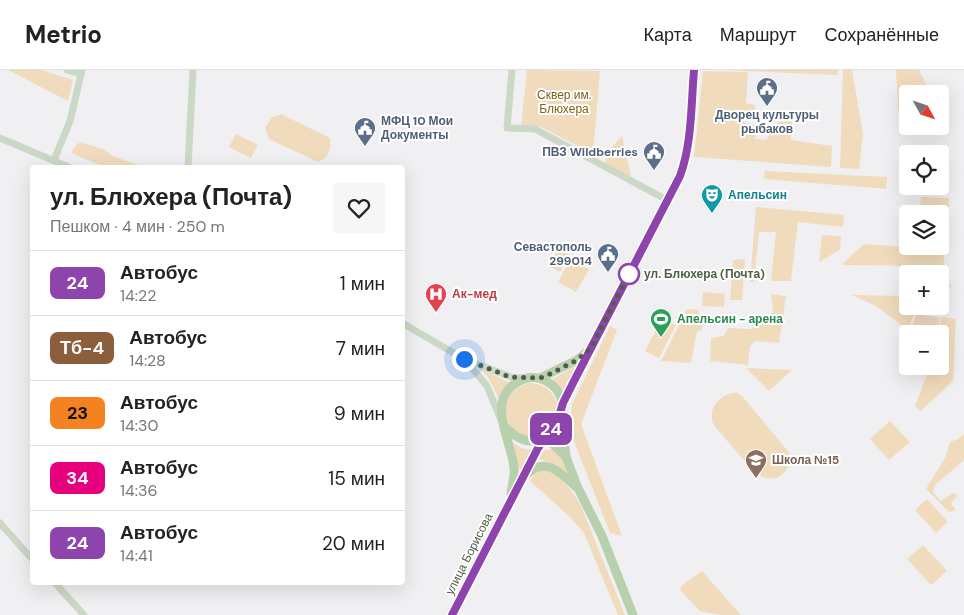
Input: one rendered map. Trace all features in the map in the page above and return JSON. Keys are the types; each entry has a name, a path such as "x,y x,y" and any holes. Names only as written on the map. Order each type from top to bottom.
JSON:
{"main road":[{"path":"591,348 577,360 540,378 524,378 511,387 502,401 501,407 504,426 513,435 523,441 534,443 544,440 560,413 563,403 680,176 689,141 694,70"},
{"path":"540,378 550,383 559,392 563,403"},
{"path":"560,413 566,457 578,488 602,536 634,615"},
{"name":"улица Борисова","path":"504,426 514,466 508,504"},
{"path":"544,440 552,444 566,457"},
{"name":"улица Борисова","path":"452,615 508,504 544,440"},
{"path":"523,478 532,469 542,465 555,469 578,488"}],"street":[{"path":"54,160 70,121 81,72 67,70"},
{"path":"188,165 193,70"},
{"path":"512,70 507,128 535,129 667,200"},
{"path":"0,138 65,165"},
{"path":"405,325 464,359 510,377 524,378"},
{"path":"464,359 487,386 504,426"},
{"path":"0,523 30,557"},
{"path":"57,585 84,615"}],"green space":[{"path":"8,70 42,70 73,80 68,101"},
{"name":"Сквер им. Блюхера","path":"527,70 600,71 593,154 541,127 521,125"},
{"path":"722,70 838,70 838,75"},
{"path":"843,70 852,70 863,134 859,169 840,168"},
{"path":"896,70 919,70 926,85 899,85 898,110"},
{"path":"703,71 748,72 746,103 755,105 755,112 746,111 744,123 758,125 755,139 766,140 769,135 774,136 777,122 792,121 791,140 832,146 831,167 694,157"},
{"path":"281,114 330,138 330,149 327,155 318,162 269,139 265,128 272,117"},
{"path":"236,134 258,145 251,158 229,147"},
{"path":"622,136 630,177 605,165 608,153"},
{"path":"81,142 105,150 112,156 137,165 100,165 73,154 71,152"},
{"path":"765,171 887,177 886,189 764,179"},
{"path":"921,197 949,198 949,205 920,205"},
{"path":"756,207 844,215 843,227 798,222 791,281 771,281 776,232 759,232 754,282 750,282"},
{"path":"822,235 841,236 840,250 819,262"},
{"path":"864,244 899,247 899,255 944,255 944,265 841,265"},
{"path":"558,249 569,254 560,272 549,266"},
{"path":"570,259 589,269 576,292 558,282"},
{"path":"745,259 742,300 730,300 733,260"},
{"path":"703,292 725,294 724,307 702,306"},
{"path":"771,294 786,296 779,343 756,341 750,346 748,365 710,361 711,338 724,336 728,328 751,329 756,324 756,318 766,320 773,311"},
{"path":"852,295 899,296 899,315 914,315 910,325 901,325 876,306"},
{"path":"687,309 699,310 698,320 702,321 702,330 697,331 691,363 661,361"},
{"path":"916,315 940,318 938,325 913,325"},
{"path":"942,317 956,319 953,381 921,411 915,406 927,375 949,375 949,325 940,325"},
{"name":"Апельсин - арена","path":"662,318 676,325 659,358 645,351"},
{"path":"610,326 617,330 581,424 622,536 610,533 573,439 570,424 572,404"},
{"path":"577,365 564,391 551,380"},
{"path":"478,367 510,383 498,397 488,377"},
{"path":"746,368 792,370 769,391"},
{"path":"529,383 540,385 548,390 559,407 545,433 530,439 512,429 508,423 506,412 507,401 513,392"},
{"path":"732,393 742,396 788,451 789,462 785,472 776,478 771,479 760,476 713,424 712,413 715,404 722,397"},
{"path":"890,421 910,442 889,460 870,439"},
{"path":"964,434 964,460 935,485 933,492 941,501 953,493 958,495 951,503 956,510 949,512 926,489 945,458 950,442"},
{"path":"512,442 521,448 533,450 521,474"},
{"path":"552,449 562,459 570,475 557,465 539,459 544,450"},
{"path":"544,470 566,484 581,506 625,615 618,615 584,533 570,517 530,481 535,473"},
{"path":"927,499 948,522 936,533 915,510"},
{"path":"923,545 947,571 931,585 907,559"},
{"path":"702,571 741,615 721,615 700,611 680,590 682,585"}],"bus line":[{"name":"24","path":"452,615 508,504 538,448 548,435 560,413 574,381 680,176 689,141 694,70"}],"place":[{"name":"Дворец культуры рыбаков","path":"767,107"},
{"name":"МФЦ 10 Мои Документы","path":"365,147"},
{"name":"ПВЗ Wildberries","path":"654,171"},
{"name":"Апельсин","path":"712,214"},
{"name":"Севастополь 299014","path":"608,273"},
{"name":"ул. Блюхера (Почта)","path":"629,274"},
{"name":"Ак-мед","path":"436,313"},
{"name":"Апельсин - арена","path":"661,338"},
{"name":"Школа №15","path":"756,479"}],"route":[{"path":"464,359 510,377 540,378 546,376 577,360 591,348 629,274"}]}
